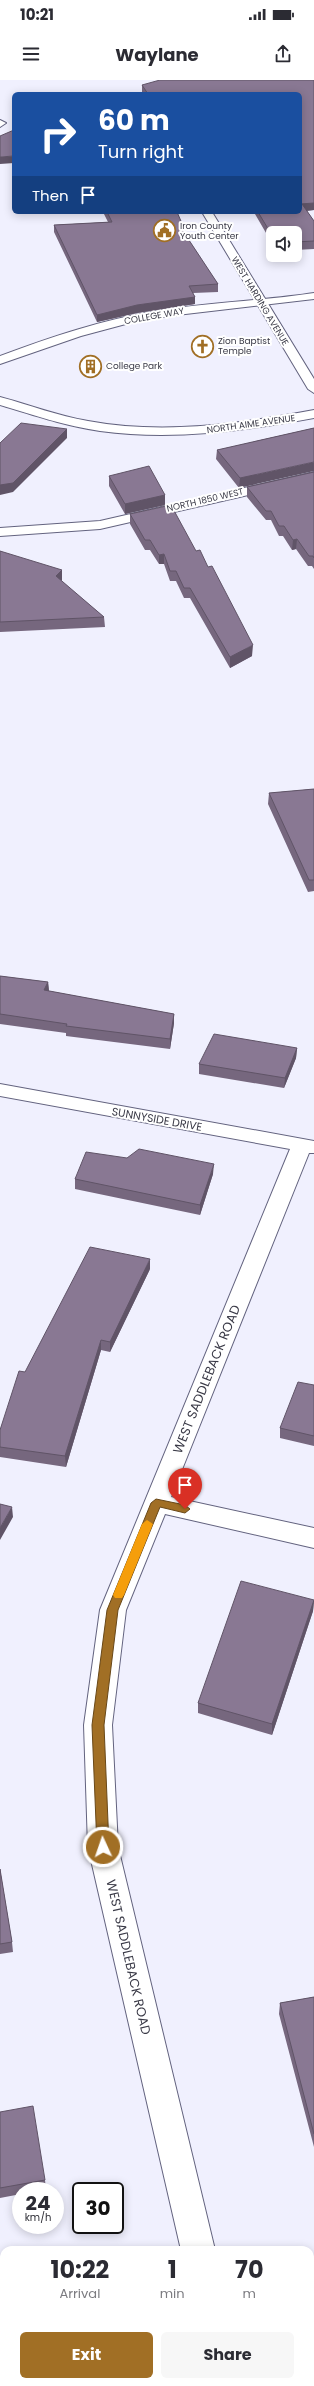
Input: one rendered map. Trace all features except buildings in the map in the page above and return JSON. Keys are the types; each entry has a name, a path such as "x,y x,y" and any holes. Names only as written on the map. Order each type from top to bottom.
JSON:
{"street":[{"name":"WEST HARDING AVENUE","path":"208,214 314,389"},
{"name":"COLLEGE WAY","path":"0,360 49,341 102,326 157,314 314,296"},
{"name":"NORTH AIME AVENUE","path":"0,401 72,422 122,430 183,432 231,428 314,414"},
{"name":"NORTH 1850 WEST","path":"0,532 100,525 193,502 314,476"},
{"name":"SUNNYSIDE DRIVE","path":"0,1090 308,1146"},
{"name":"WEST SADDLEBACK ROAD","path":"197,2246 103,1847 98,1725 112,1610 308,1146"},
{"path":"156,1503 314,1538"}],"slow traffic":[{"path":"118,1595 147,1524"}],"place":[{"name":"Iron County Youth Center","path":"164,231"},
{"name":"Zion Baptist Temple","path":"202,346"},
{"name":"College Park","path":"90,366"}],"route":[{"path":"103,1847 98,1725 112,1610 156,1503 185,1509"}]}
